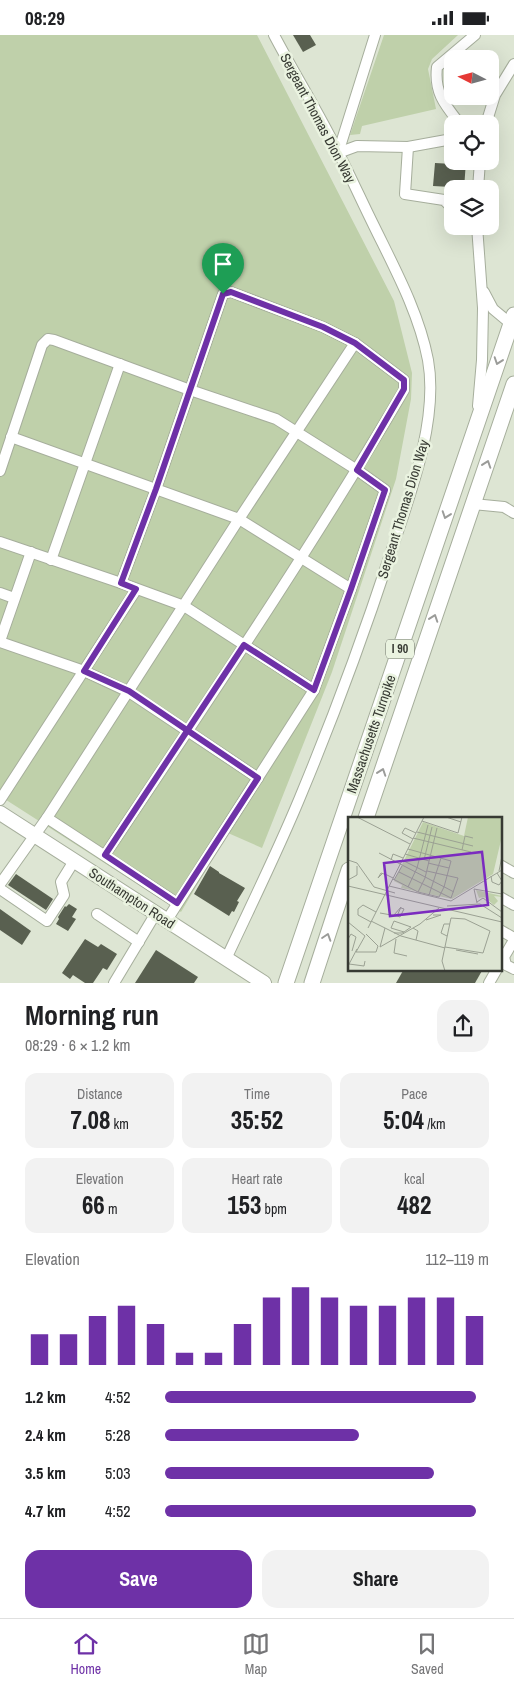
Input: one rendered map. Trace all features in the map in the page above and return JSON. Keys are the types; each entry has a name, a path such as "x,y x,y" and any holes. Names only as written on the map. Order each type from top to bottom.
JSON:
{"highway":[{"name":"Massachusetts Turnpike","path":"286,983 513,324"},
{"name":"Massachusetts Turnpike","path":"366,817 514,384"},
{"path":"276,983 322,855 360,768"},
{"path":"312,983 348,873"}],"main road":[{"name":"Southampton Road","path":"0,813 264,983"}],"street":[{"name":"Sergeant Thomas Dion Way","path":"226,959 303,791 366,626 406,508 426,433 430,392 430,371 421,333 398,274 338,153 274,35"},
{"path":"338,153 376,35"},
{"path":"454,115 440,95 435,80 436,67 475,35"},
{"path":"489,115 499,86 514,64"},
{"path":"338,153 357,146 408,147 444,140"},
{"path":"408,147 405,194 444,200"},
{"path":"476,427 482,360 482,288 477,235"},
{"path":"482,288 496,312 513,324"},
{"path":"105,855 188,732 357,470 404,389 404,380 355,343 323,327 231,292 223,294 156,489 121,583"},
{"path":"0,471 42,345 48,339 276,419 385,490 314,690 177,903 138,942 114,983"},
{"path":"0,885 47,818 296,431 355,343"},
{"path":"51,560 120,364"},
{"path":"11,437 239,519 351,589"},
{"path":"473,504 504,507 514,513"},
{"path":"0,542 184,606 314,690"},
{"path":"31,552 0,642 84,671 129,691 258,778"},
{"path":"0,800 136,589"},
{"path":"0,593 14,598"},
{"path":"47,818 177,903"},
{"path":"0,889 47,921 64,895 61,882 74,861"},
{"path":"502,866 514,873"},
{"path":"502,898 514,905"},
{"path":"97,914 138,942"},
{"path":"502,931 514,939 502,961 514,969"},
{"path":"490,983 496,971"}],"green space":[{"path":"0,35 257,35 394,301 412,373 411,399 396,479 332,672 262,848 228,833 181,912 0,796"},
{"path":"384,35 458,35 432,59 428,69 436,109 362,126 360,134 350,135"}],"building":[{"path":"293,35 310,35 316,45 303,52"},
{"path":"435,163 444,164 444,170 465,170 465,180 444,180 444,187 433,186"},
{"path":"210,866 245,888 237,901 239,902 234,912 232,911 229,916 194,894"},
{"path":"16,874 53,899 46,910 8,885"},
{"path":"69,904 77,909 72,917 76,919 68,931 56,924 65,906"},
{"path":"0,909 31,931 22,945 0,930"},
{"path":"85,939 98,947 101,944 117,954 107,970 103,968 93,983 85,983 73,975 70,979 62,973"},
{"path":"156,950 198,977 194,983 135,983"},
{"path":"403,971 482,971 475,983 396,983"}],"route":[{"path":"223,294 156,489 121,583 136,589 84,671 129,691 188,732 258,778 177,903 105,855 188,732 244,645 314,690 385,490 357,470 404,389 404,380 355,343 323,327 231,292 223,294"}]}
